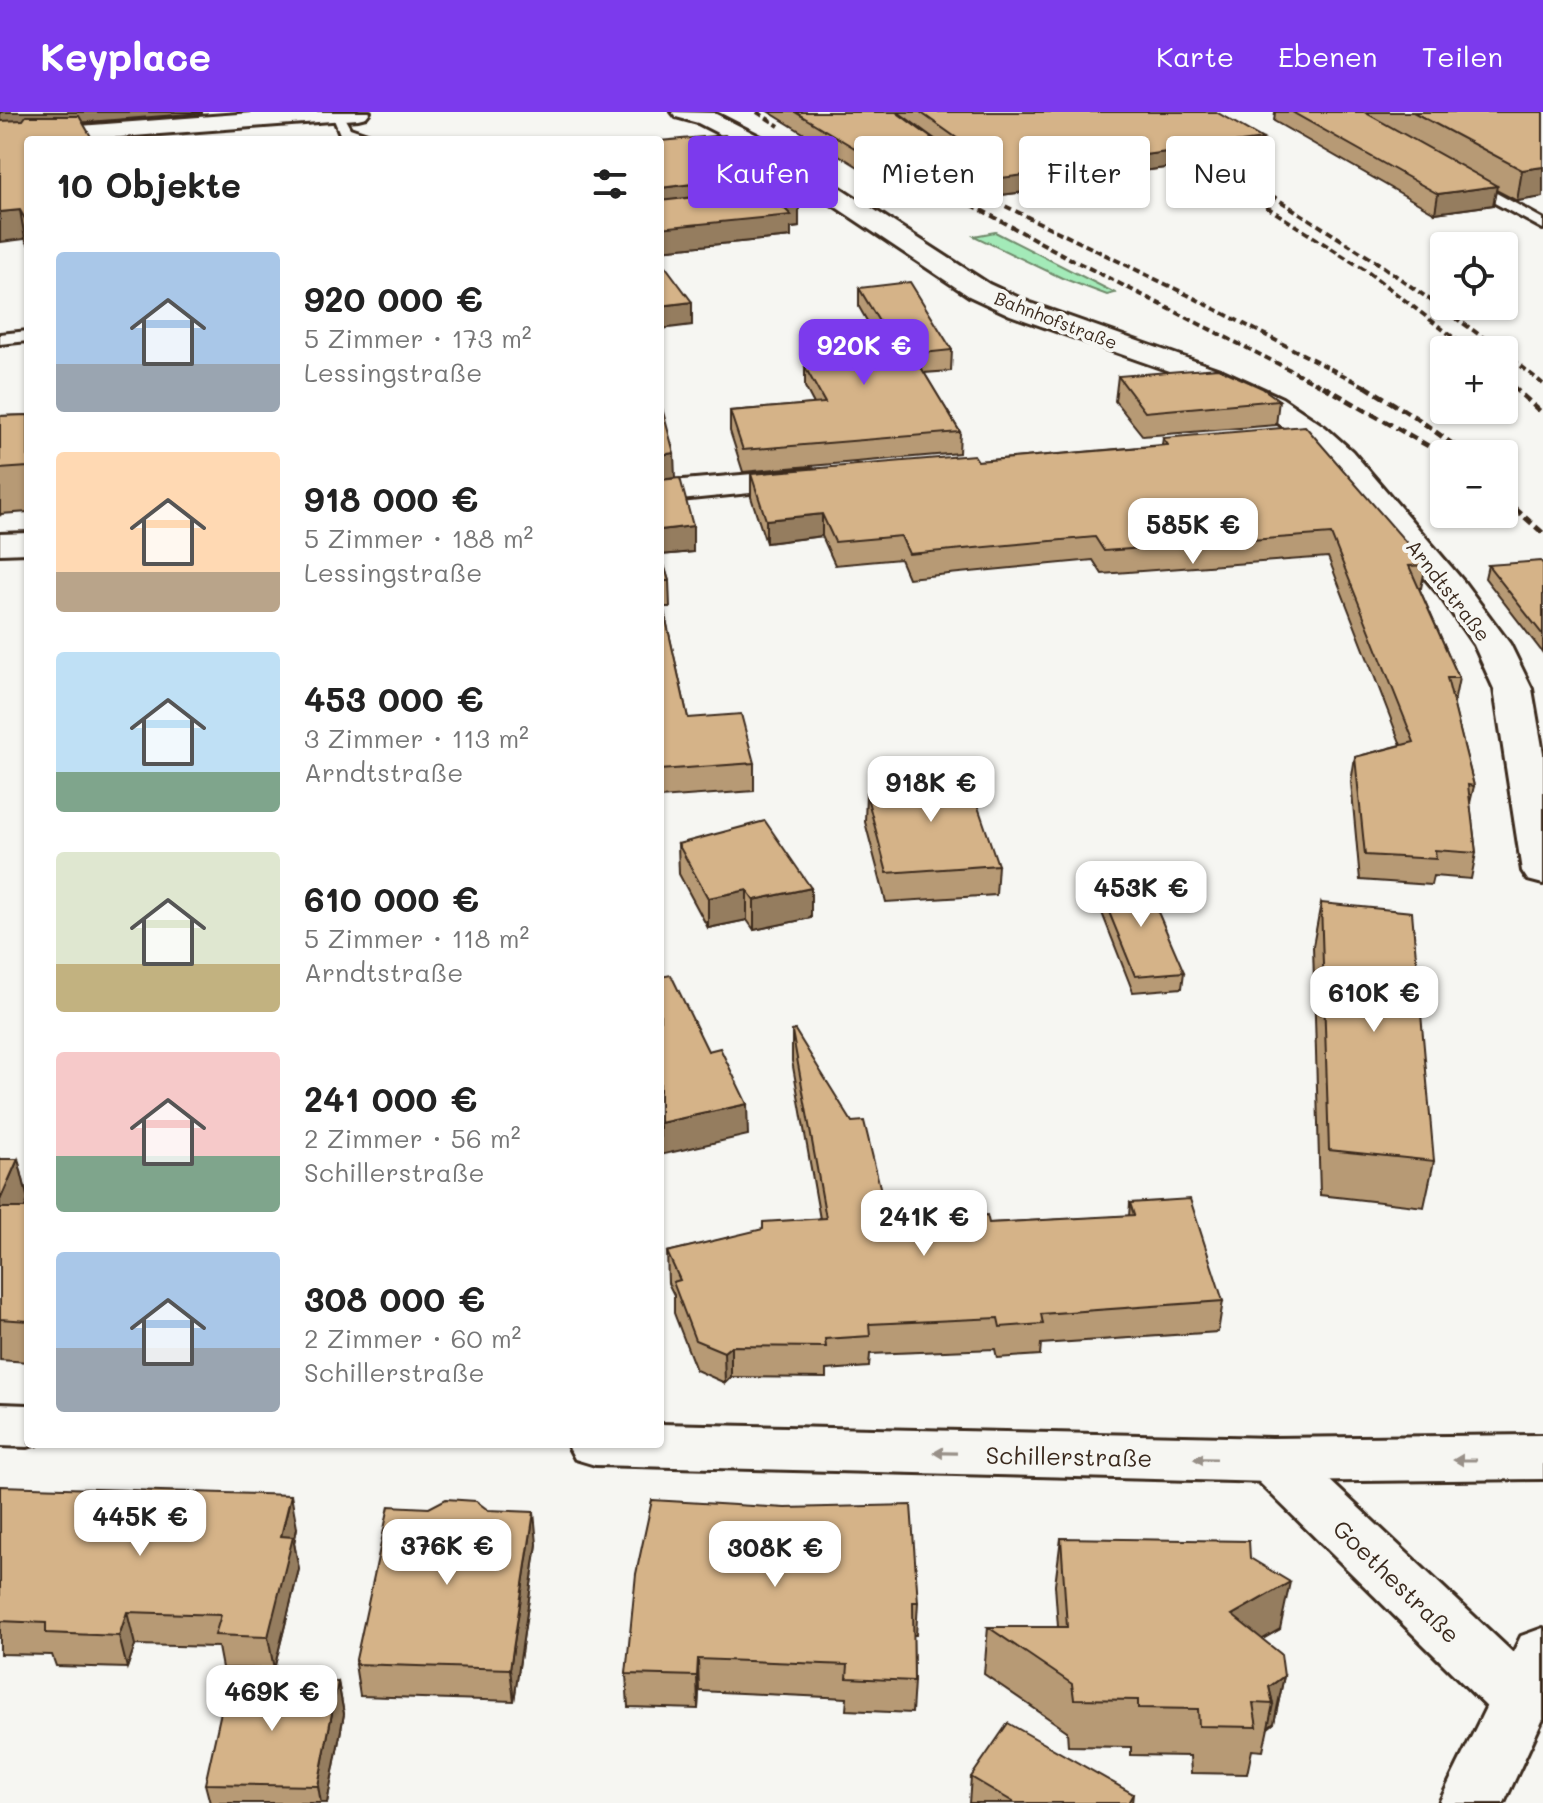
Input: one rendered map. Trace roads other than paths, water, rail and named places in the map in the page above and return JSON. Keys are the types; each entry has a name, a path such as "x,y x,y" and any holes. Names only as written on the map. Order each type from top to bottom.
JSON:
{"street":[{"path":"96,136 347,113"},
{"name":"Bahnhofstraße","path":"703,114 757,144 979,290 1020,309 1213,377 1271,404 1314,434"},
{"path":"0,139 24,138"},
{"path":"1267,439 1314,434"},
{"name":"Arndtstraße","path":"1314,434 1341,458 1432,565 1492,644 1513,689 1543,871"},
{"path":"664,492 833,477"},
{"path":"0,544 24,543"},
{"path":"0,1425 24,1426"},
{"name":"Schillerstraße","path":"664,1445 1272,1460 1543,1457"},
{"name":"Goethestraße","path":"1272,1460 1533,1678 1471,1803"}],"lane":[{"path":"347,113 345,131 364,136"},
{"path":"1449,172 1543,225"},
{"path":"0,339 24,336"}],"railway":[{"path":"757,112 779,126"},
{"path":"1275,198 1378,263 1481,336"},
{"path":"1003,205 1188,295 1368,388"},
{"path":"978,208 1067,257 1326,388"},
{"path":"1268,208 1365,270 1452,336"},
{"path":"1518,363 1543,384"},
{"path":"1323,386 1430,447"},
{"path":"1365,386 1447,440"},
{"path":"1518,391 1543,414"},
{"path":"1518,511 1543,533"}]}
